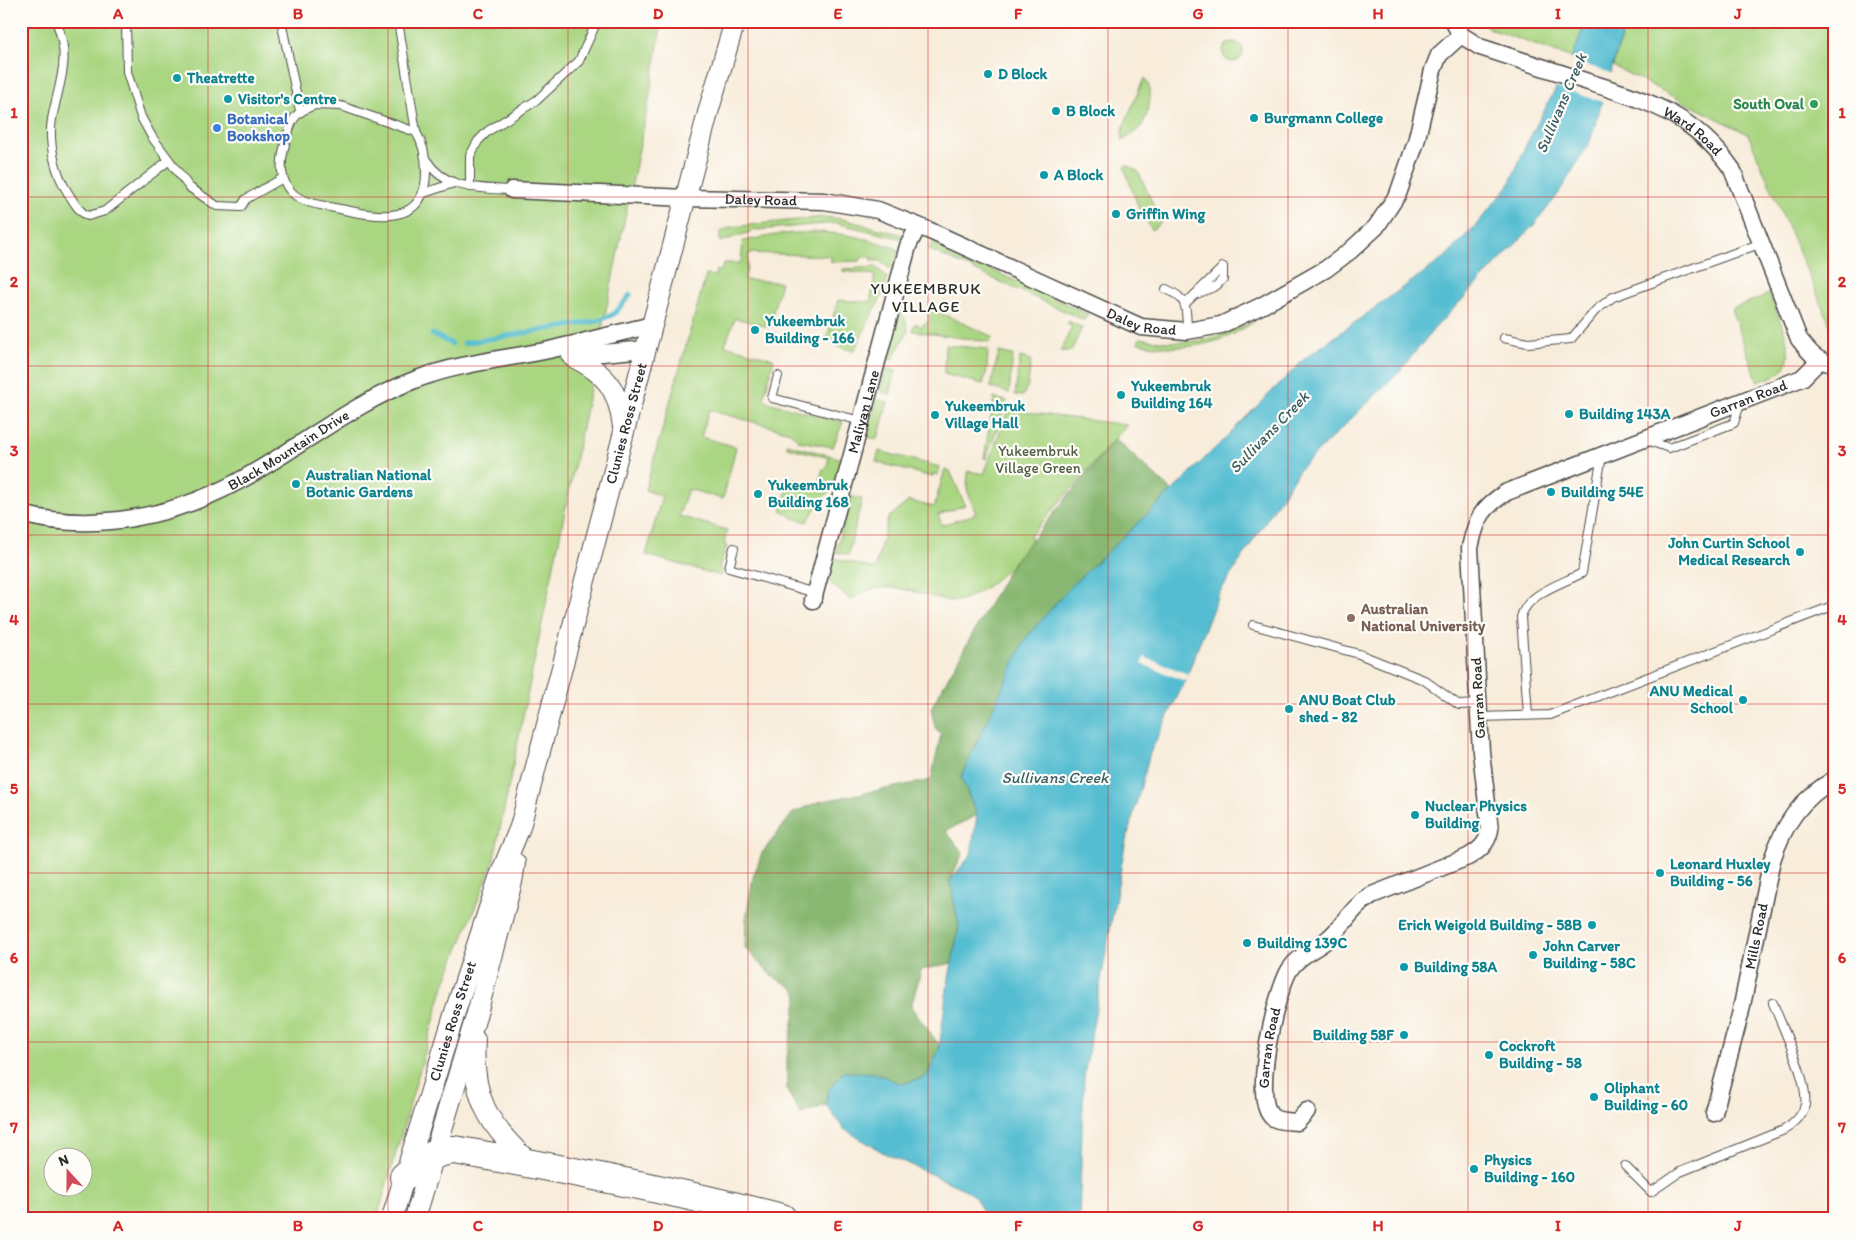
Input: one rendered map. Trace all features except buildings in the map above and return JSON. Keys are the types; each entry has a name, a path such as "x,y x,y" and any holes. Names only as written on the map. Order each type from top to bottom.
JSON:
{"highway":[{"path":"404,1177 422,1160 436,1152 454,1150 690,1195 782,1218"}],"street":[{"name":"Clunies Ross Street","path":"415,1218 478,1010 512,882 520,827 734,21"},
{"name":"Daley Road","path":"512,190 686,198 824,201 878,210 918,226 1141,327 1187,331 1221,325 1278,296 1326,269 1350,252 1376,227 1398,194 1416,142 1433,70 1439,55 1457,28"},
{"name":"Ward Road","path":"1457,28 1480,47 1655,104 1697,132 1723,157 1742,191 1799,339 1810,354 1827,362"},
{"name":"Maliyan Lane","path":"814,596 908,246 918,226"},
{"name":"Black Mountain Drive","path":"21,514 79,523 135,519 197,502 237,482 355,410 414,380 467,364 549,350 652,325"},
{"name":"Black Mountain Drive","path":"549,350 573,357 646,349"},
{"path":"573,357 595,368 612,389 621,410 624,432"},
{"name":"Garran Road","path":"1308,1111 1297,1122 1281,1121 1271,1116 1264,1101 1263,1070 1282,986 1290,969 1301,957 1329,938 1359,903 1372,895 1468,857 1481,849 1488,840 1490,830 1479,710 1470,548 1478,520 1490,503 1507,492 1802,378 1827,362"},
{"name":"Mills Road","path":"1714,1113 1740,1015 1772,860 1781,836 1796,810 1822,786 1835,779"},
{"name":"Clunies Ross Street","path":"392,1218 499,878 520,827"},
{"path":"478,1010 474,1053 475,1083 482,1104 497,1128 530,1163"}],"lane":[{"path":"56,21 62,34 64,69 52,121 55,166 61,180 81,212 88,216 105,210 168,161"},
{"path":"126,21 127,72 133,96 141,117 183,182 216,206 241,207 246,199 283,178"},
{"path":"281,21 300,111"},
{"path":"398,21 416,132 422,142 426,160 424,193"},
{"path":"470,187 470,156 478,141 488,131 538,100 580,61 597,21"},
{"path":"416,132 341,106 315,105 300,111 293,119 281,167 283,178 289,189 301,199 371,216 389,216 412,208 424,193 454,183"},
{"path":"426,160 433,171 454,183 470,187 512,190"},
{"path":"1504,338 1528,343 1571,339 1596,310 1613,297 1762,244"},
{"path":"1166,289 1181,297 1185,304 1187,331"},
{"path":"1185,304 1192,296"},
{"path":"778,376 772,398 861,421"},
{"path":"1528,715 1521,617 1523,610 1532,599 1582,573 1602,455"},
{"path":"734,548 729,568 814,596"},
{"path":"1253,625 1359,654 1424,680 1459,705 1479,710 1528,715 1550,715 1835,605"},
{"path":"1625,1166 1651,1192 1680,1172 1784,1130 1797,1121 1805,1105 1801,1074 1773,1003"}],"green space":[{"name":"Australian National Botanic Gardens","path":"21,21 662,21 648,105 493,863 445,982 377,1218 21,1218"},
{"path":"1480,21 1586,21 1572,58 1490,29"},
{"path":"1626,21 1835,21 1835,325 1831,327 1748,134 1613,66"},
{"path":"1233,42 1240,45 1243,52 1240,59 1233,62 1226,59 1223,52 1226,45"},
{"path":"1144,78 1150,94 1147,114 1142,125 1123,141 1122,130"},
{"path":"1126,165 1138,171 1161,222 1152,230 1139,209 1124,167"},
{"path":"823,217 842,219 903,235 902,239 836,223 756,230 720,242 720,232 731,227"},
{"path":"813,232 856,237 898,249 895,267 889,268 880,261 872,261 872,257 862,257 860,261 831,262 831,256 749,253 745,280 781,282 769,327 735,318 725,345 774,359 764,397 767,402 843,422 833,447 799,441 790,432 709,410 701,437 736,447 723,499 688,489 679,516 727,530 724,544 727,546 719,567 722,573 721,576 646,555 662,496 645,490 706,275 715,276 716,270 721,271 724,263 741,263 743,241 781,234"},
{"path":"932,243 1088,314 1084,320 928,249"},
{"path":"876,267 887,277 885,289 854,351 839,347 827,338 838,300 870,302 875,275 843,271 843,269"},
{"path":"1769,294 1785,335 1788,357 1786,366 1780,373 1758,382 1731,309"},
{"path":"932,309 993,337 990,342 913,331 913,326 917,323 920,327 930,320 928,316"},
{"path":"900,312 905,318 908,331 892,359 888,359"},
{"path":"1256,320 1228,336 1200,345 1170,347 1138,343 1140,338 1172,342 1200,340 1227,333"},
{"path":"1069,321 1082,328 1071,351 1060,351 1072,327 1067,324"},
{"path":"945,345 988,349 987,370 983,384 944,374"},
{"path":"999,352 1013,355 1009,393 990,387"},
{"path":"1020,357 1031,360 1028,385 1023,396 1015,395"},
{"path":"886,368 896,371 890,394 880,392"},
{"path":"994,398 1007,401 986,459 984,458"},
{"path":"877,399 888,402 878,439 867,437"},
{"name":"Yukeembruk Village Green","path":"1008,410 1127,425 1030,536 1033,543 1008,569 979,592 954,601 902,589 881,588 861,594 851,600 828,581 834,558 875,569 888,518 909,501 934,507 945,469 950,471 965,505 938,515 942,525 976,514 967,489 968,471 984,474"},
{"path":"1115,439 1172,491 1069,588 961,777 977,815 946,831 963,853 950,881 959,926 952,963 921,970 911,1007 943,1050 926,1077 902,1084 828,1091 826,1105 801,1114 787,1091 787,1057 798,995 792,987 772,976 745,948 746,919 753,877 762,853 793,813 818,802 931,780 941,734 935,728 931,708 1012,564"},
{"path":"787,444 843,459 835,485 820,501 807,522 793,518 781,510 791,478 818,485 829,458 787,447"},
{"path":"879,451 940,467 938,475 933,474 932,477 876,462"},
{"path":"850,496 862,499 848,555 836,552"}],"water":[{"name":"Sullivans Creek","path":"1586,21 1626,21 1590,142 1557,196 1533,226 1433,330 1400,371 1299,470 1218,595 1185,681 1150,753 1125,845 1084,1076 1079,1218 986,1218 976,1199 968,1191 884,1153 844,1129 826,1105 828,1091 843,1072 875,1073 902,1084 926,1077 939,1050 947,989 959,926 950,881 971,854 977,815 961,777 1025,639 1069,588 1172,491 1304,359 1444,258 1476,225 1509,185 1527,143 1572,58"}],"pier":[{"path":"1569,59 1613,74 1604,102 1555,87"},
{"path":"1144,657 1188,674 1185,681 1142,664"}],"waterway":[{"path":"464,343 598,321 614,314 630,295"},
{"path":"432,334 452,344"}],"place":[{"name":"D Block","path":"988,74"},
{"name":"Theatrette","path":"177,78"},
{"name":"Visitor's Centre","path":"228,99"},
{"name":"South Oval","path":"1814,104"},
{"name":"B Block","path":"1056,111"},
{"name":"Burgmann College","path":"1254,118"},
{"name":"Botanical Bookshop","path":"217,128"},
{"name":"A Block","path":"1044,175"},
{"name":"Griffin Wing","path":"1116,214"},
{"name":"Yukeembruk Building - 166","path":"755,330"},
{"name":"Yukeembruk Building 164","path":"1121,395"},
{"name":"Building 143A","path":"1569,414"},
{"name":"Yukeembruk Village Hall","path":"935,415"},
{"name":"Australian National Botanic Gardens","path":"296,484"},
{"name":"Building 54E","path":"1551,492"},
{"name":"Yukeembruk Building 168","path":"758,494"},
{"name":"John Curtin School Medical Research","path":"1800,552"},
{"name":"Australian National University","path":"1351,618"},
{"name":"ANU Medical School","path":"1743,700"},
{"name":"ANU Boat Club shed - 82","path":"1289,709"},
{"name":"Nuclear Physics Building","path":"1415,815"},
{"name":"Leonard Huxley Building - 56","path":"1660,873"},
{"name":"Erich Weigold Building - 58B","path":"1592,925"},
{"name":"Building 139C","path":"1247,943"},
{"name":"John Carver Building - 58C","path":"1533,955"},
{"name":"Building 58A","path":"1404,967"},
{"name":"Building 58F","path":"1404,1035"},
{"name":"Cockroft Building - 58","path":"1489,1055"},
{"name":"Oliphant Building - 60","path":"1594,1097"},
{"name":"Physics Building - 160","path":"1474,1169"}],"district":[{"name":"YUKEEMBRUK VILLAGE","path":"926,297"}]}
